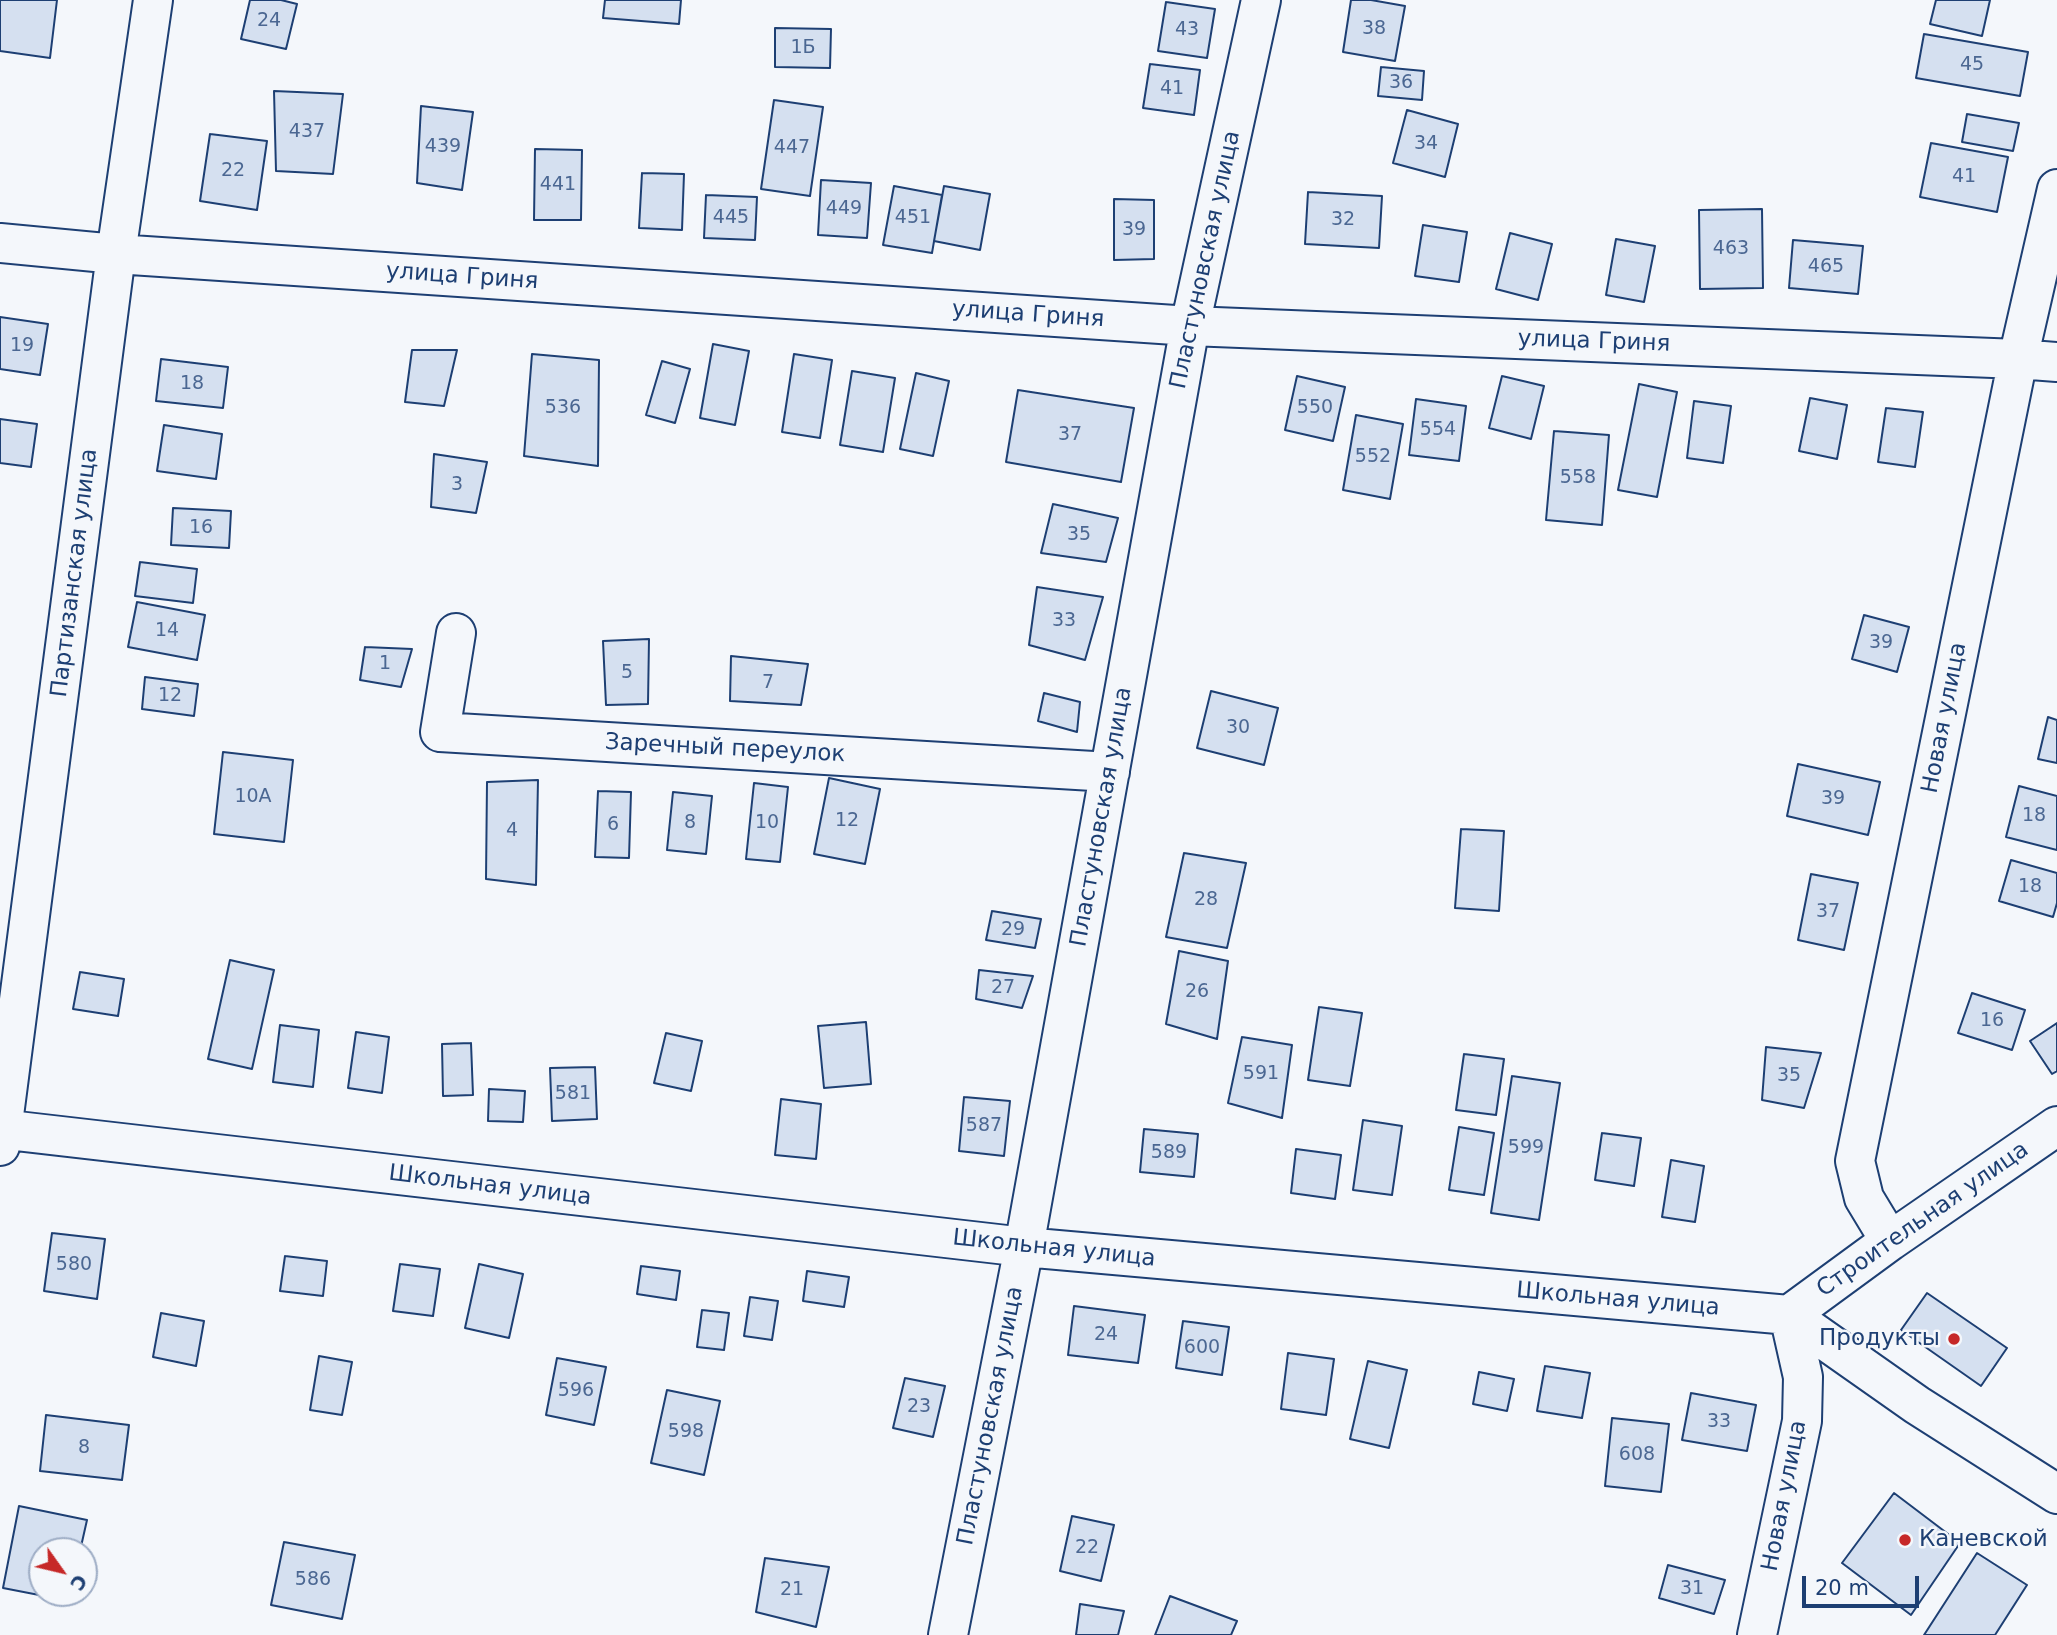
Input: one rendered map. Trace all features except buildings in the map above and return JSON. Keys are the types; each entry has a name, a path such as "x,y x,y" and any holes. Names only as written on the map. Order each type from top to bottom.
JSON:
{"street":[{"name":"Партизанская улица","path":"1,1135 116,254 153,0"},
{"name":"Пластуновская улица","path":"948,1635 1024,1247 1190,326 1261,0"},
{"name":"Новая улица","path":"1890,1241 1864,1198 1855,1161 2018,359 2057,189"},
{"name":"улица Гриня","path":"0,243 116,254 1190,326 2057,362"},
{"name":"Заречный переулок","path":"456,633 440,732 1110,772"},
{"name":"Строительная улица","path":"1789,1315 2057,1125"},
{"name":"Школьная улица","path":"1,1135 1024,1247 1789,1315"},
{"name":"Новая улица","path":"1757,1635 1802,1421 1803,1377 1789,1315"},
{"path":"1789,1315 1917,1405 2057,1494"}],"place":[{"name":"Продукты","path":"1954,1339"},
{"name":"Каневской","path":"1905,1540"}]}
